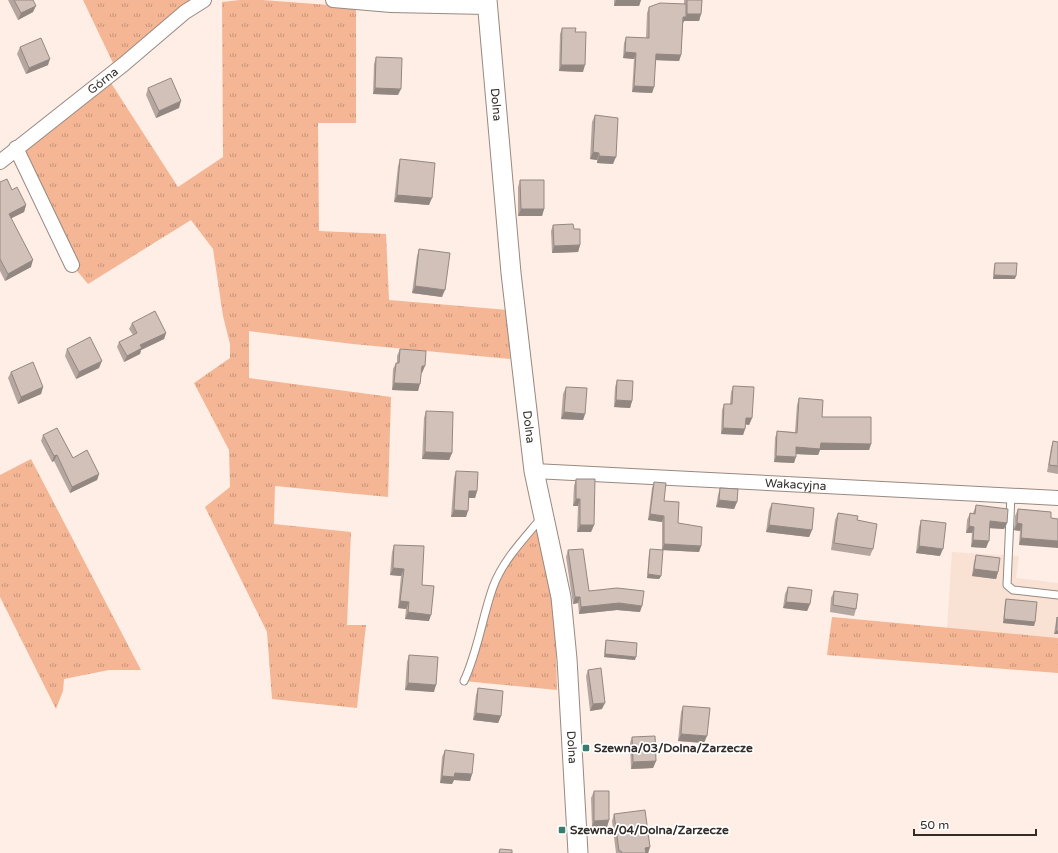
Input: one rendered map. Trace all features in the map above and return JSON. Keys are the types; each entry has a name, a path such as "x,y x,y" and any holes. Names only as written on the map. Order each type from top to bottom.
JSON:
{"street":[{"name":"Górna","path":"0,162 124,64 185,12 204,0"},
{"path":"333,0 391,5 487,3"},
{"name":"Dolna","path":"487,3 510,257 534,470 561,597 567,659 578,853"},
{"path":"16,148 72,265"},
{"name":"Wakacyjna","path":"534,470 1058,498"}],"lane":[{"path":"1011,495 1007,585 1013,590 1058,595"},
{"path":"464,681 472,663 493,587 504,563 543,515"}],"shaded area":[{"path":"952,552 1019,556 1016,578 1058,583 1058,638 947,629"}],"green space":[{"path":"83,0 190,0 113,63"},
{"path":"262,0 356,7 356,123 318,123 319,231 386,234 389,300 508,310 510,359 353,344 249,331 249,378 391,397 388,497 275,486 274,524 351,532 347,625 366,625 357,708 272,699 267,632 205,507 230,487 229,450 194,383 230,358 230,344 223,316 213,249 191,220 88,284 72,265 20,155 111,83 178,187 223,157 222,2"},
{"path":"31,459 141,670 109,670 64,679 63,691 56,709 0,597 0,475"},
{"path":"536,524 555,614 557,690 464,681 493,587"},
{"path":"832,617 1058,638 1058,673 827,655"}],"building":[{"path":"14,0 33,0 36,6 21,13"},
{"path":"687,0 702,0 701,14 687,14"},
{"path":"660,3 686,4 686,17 683,17 681,55 656,54 654,87 634,86 636,53 625,52 626,37 649,38 649,7"},
{"path":"562,28 576,28 575,32 586,32 585,65 561,65"},
{"path":"41,38 50,59 29,68 20,47"},
{"path":"376,57 402,58 401,89 375,88"},
{"path":"171,78 181,101 159,111 148,88"},
{"path":"595,115 618,118 616,157 599,156 599,153 593,152"},
{"path":"400,159 435,163 432,198 397,195"},
{"path":"7,179 12,190 17,187 26,205 9,214 33,260 8,274 0,259 0,182"},
{"path":"520,180 544,180 544,209 521,209"},
{"path":"573,224 574,229 580,229 580,245 554,246 553,225"},
{"path":"419,249 450,253 445,290 415,286"},
{"path":"995,263 1017,263 1016,276 994,275"},
{"path":"155,311 166,333 140,345 142,348 127,356 119,342 137,333 132,323"},
{"path":"90,337 102,361 79,372 67,349"},
{"path":"400,349 426,351 425,366 422,366 420,384 394,383 396,363 399,363"},
{"path":"33,362 43,387 21,397 11,372"},
{"path":"617,380 633,381 632,401 616,400"},
{"path":"733,386 754,387 752,418 746,418 745,429 723,428 724,404 732,404"},
{"path":"566,387 587,388 585,414 564,412"},
{"path":"799,398 823,400 822,417 871,417 871,444 821,443 820,449 796,447 796,457 776,456 777,431 797,433"},
{"path":"426,411 453,412 452,453 425,452"},
{"path":"57,428 73,458 87,450 99,474 72,487 57,455 54,456 43,435"},
{"path":"1053,441 1058,442 1058,466 1049,465"},
{"path":"456,471 478,472 477,491 469,491 468,511 454,510"},
{"path":"576,479 595,479 594,525 580,525 580,499 576,499"},
{"path":"654,482 666,483 664,501 679,502 678,523 702,527 701,546 664,544 664,516 650,514"},
{"path":"720,488 738,489 737,502 719,500"},
{"path":"772,503 814,508 812,530 769,525"},
{"path":"976,505 1008,509 1007,523 990,521 989,541 973,540 974,527 969,526 970,513 975,514"},
{"path":"1018,509 1051,512 1051,518 1058,519 1058,541 1021,538 1022,524 1017,523"},
{"path":"838,513 858,516 857,520 877,524 873,549 834,543"},
{"path":"921,520 946,523 943,549 919,546"},
{"path":"394,545 424,546 422,585 434,586 431,615 408,612 409,602 400,601 404,569 393,568"},
{"path":"583,549 589,591 617,588 644,591 642,606 619,603 581,607 580,597 575,597 568,550"},
{"path":"650,549 663,550 661,576 648,574"},
{"path":"976,555 1000,558 998,572 974,569"},
{"path":"788,587 812,590 810,604 786,602"},
{"path":"834,591 858,594 856,609 833,605"},
{"path":"1006,599 1037,602 1035,622 1004,619"},
{"path":"1057,617 1058,631 1056,631"},
{"path":"606,640 637,643 636,657 605,654"},
{"path":"409,655 438,657 436,685 408,683"},
{"path":"601,668 605,703 593,704 588,670"},
{"path":"478,688 503,691 501,716 476,713"},
{"path":"683,706 710,708 707,736 681,734"},
{"path":"655,736 656,761 633,762 632,737"},
{"path":"445,750 474,754 472,774 455,773 454,777 442,776"},
{"path":"594,791 609,791 609,820 594,821"},
{"path":"645,810 650,847 645,848 646,853 622,853 619,851 614,814"},
{"path":"500,849 512,850 512,853 499,853"}],"place":[{"name":"Szewna/03/Dolna/Zarzecze","path":"586,748"},
{"name":"Szewna/04/Dolna/Zarzecze","path":"562,830"}]}
